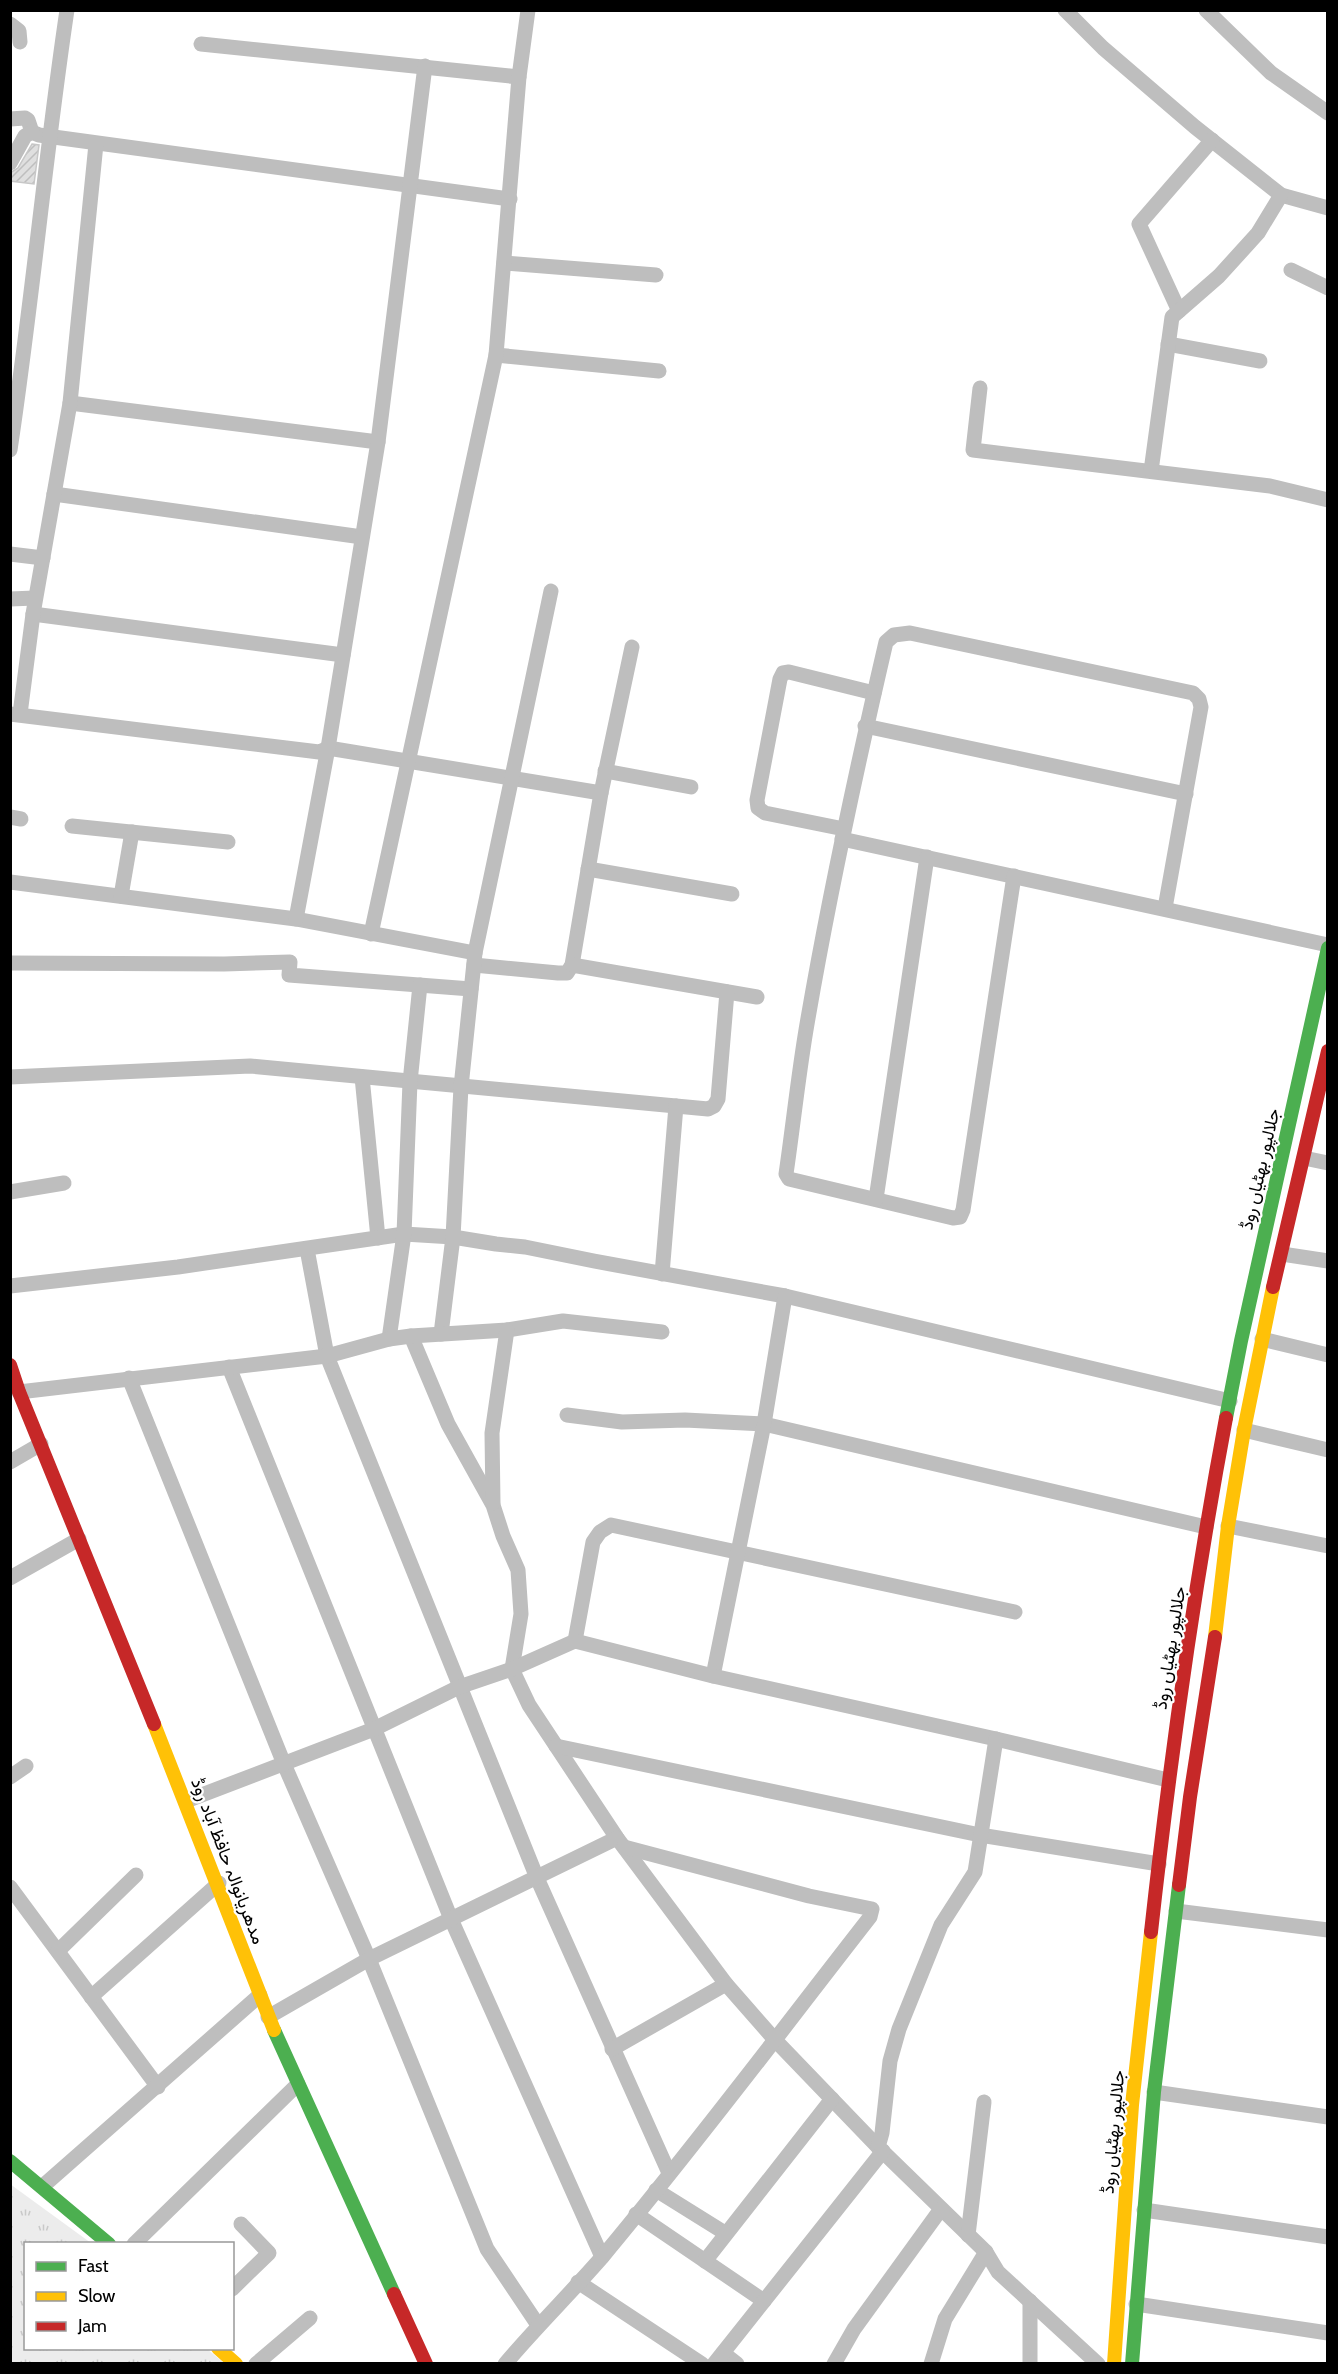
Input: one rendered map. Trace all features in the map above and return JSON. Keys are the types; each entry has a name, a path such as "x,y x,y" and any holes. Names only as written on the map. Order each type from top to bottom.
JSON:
{"main road":[{"name":"جلالپور بھٹیاں روڈ","path":"1114,2364 1132,2104 1168,1780 1206,1527 1263,1239 1328,946"},
{"name":"جلالپور بھٹیاں روڈ","path":"1132,2364 1154,2092 1228,1526 1262,1339 1326,1061"},
{"name":"مدھریانوالہ حافظ آباد روڈ","path":"10,1365 219,1883 268,2017 426,2364"},
{"path":"10,2161 43,2186 107,2242"},
{"path":"219,2350 236,2364"}],"street":[{"path":"10,450 23,369 49,137 67,10"},
{"path":"371,934 496,355 519,77 528,10"},
{"path":"1065,10 1103,48 1281,195 1328,208"},
{"path":"1206,10 1271,73 1328,113"},
{"path":"10,24 20,31 20,42"},
{"path":"201,44 519,77"},
{"path":"296,919 344,655 378,442 425,66"},
{"path":"10,119 25,118 32,132"},
{"path":"10,163 25,136 32,132 96,144 510,199"},
{"path":"1179,311 1139,224 1212,140"},
{"path":"96,144 70,403 15,714 319,752 328,748 601,793"},
{"path":"1150,471 1172,317 1219,276 1257,233 1281,195"},
{"path":"504,263 656,275"},
{"path":"1292,270 1328,288"},
{"path":"1168,344 1260,361"},
{"path":"496,355 659,371"},
{"path":"980,388 973,450 1270,486 1328,500"},
{"path":"70,403 378,442"},
{"path":"54,494 362,537"},
{"path":"10,554 43,558"},
{"path":"441,1334 453,1237 461,1087 474,959 551,591"},
{"path":"10,599 36,597"},
{"path":"33,614 344,655"},
{"path":"1014,876 963,1210 960,1217 953,1218 789,1179 786,1174 806,1030 843,834 865,726 886,642 894,634 910,633 1193,693 1199,699 1201,707 1165,908"},
{"path":"10,882 296,919 371,934 474,959 567,973 572,965 605,771 632,647"},
{"path":"874,693 789,672 783,674 780,679 757,800 758,808 765,813 927,857 1328,946"},
{"path":"865,726 1186,794"},
{"path":"605,771 691,787"},
{"path":"72,826 228,842"},
{"path":"121,896 132,832"},
{"path":"876,1199 927,857"},
{"path":"588,869 732,894"},
{"path":"10,963 290,962 289,975 471,989"},
{"path":"572,965 756,997"},
{"path":"389,1339 404,1234 410,1082 420,985"},
{"path":"10,1077 250,1066 708,1109 714,1106 718,1099 727,992"},
{"path":"362,1077 378,1238"},
{"path":"662,1274 676,1106"},
{"path":"1304,1158 1328,1163"},
{"path":"10,1192 64,1183"},
{"path":"10,1286 178,1267 404,1234 453,1237 525,1246 784,1296 1230,1401"},
{"path":"308,1249 327,1356 537,1878 669,2173"},
{"path":"1282,1254 1328,1261"},
{"path":"713,1676 764,1424 784,1296"},
{"path":"19,1392 327,1356 389,1339 411,1336 507,1330 563,1322 662,1332"},
{"path":"493,1505 492,1433 507,1330"},
{"path":"411,1336 448,1424 493,1505 502,1536 518,1570 521,1614 512,1669 529,1705 620,1842 726,1984 776,2041 880,2149 986,2252 998,2272 1098,2364"},
{"path":"1262,1339 1328,1355"},
{"path":"229,1367 451,1919 602,2257"},
{"path":"129,1378 284,1764 369,1959 487,2249 538,2325"},
{"path":"567,1415 622,1422 686,1420 764,1424 1206,1527"},
{"path":"1244,1430 1328,1450"},
{"path":"10,1462 41,1444"},
{"path":"575,1641 594,1542 600,1532 611,1525 1015,1612"},
{"path":"1228,1526 1328,1546"},
{"path":"10,1578 79,1539"},
{"path":"186,1801 374,1729 459,1687 512,1669 575,1641 713,1676 1168,1780"},
{"path":"737,2364 718,2358 880,2149 890,2061 899,2030 941,1925 975,1872 996,1739"},
{"path":"556,1746 980,1834 1159,1864"},
{"path":"10,1778 26,1766"},
{"path":"268,2017 369,1959 537,1878 620,1842 809,1896 873,1909 870,1917 776,2041 602,2257 505,2364"},
{"path":"58,1951 136,1875"},
{"path":"91,1997 219,1883"},
{"path":"10,1887 158,2087"},
{"path":"1176,1911 1328,1930"},
{"path":"612,2049 726,1984"},
{"path":"43,2186 260,1995"},
{"path":"136,2242 298,2084"},
{"path":"1154,2092 1328,2117"},
{"path":"705,2261 832,2099"},
{"path":"968,2235 984,2102"},
{"path":"656,2190 725,2233"},
{"path":"834,2364 854,2329 942,2209"},
{"path":"1144,2210 1328,2238"},
{"path":"636,2214 764,2301"},
{"path":"234,2287 269,2253 241,2223"},
{"path":"931,2364 945,2319 986,2252"},
{"path":"578,2282 702,2364"},
{"path":"1030,2301 1030,2364"},
{"path":"1136,2304 1328,2333"},
{"path":"256,2364 310,2318"}],"green space":[{"path":"10,2184 90,2242 24,2242 24,2350 208,2350 224,2363 11,2363"}],"building":[{"path":"32,144 39,145 34,184 10,181 10,173 18,168"}],"traffic: fast":[{"path":"1226,1418 1328,948"},
{"path":"1132,2364 1154,2092 1179,1885"},
{"path":"274,2030 394,2294"},
{"path":"10,2161 107,2242"}],"traffic: slow":[{"path":"1215,1637 1228,1526 1244,1430 1273,1287"},
{"path":"154,1724 274,2030"},
{"path":"1114,2364 1132,2105 1151,1932"},
{"path":"220,2350 236,2364"}],"traffic: jam":[{"path":"1273,1287 1328,1051"},
{"path":"10,1365 154,1724"},
{"path":"1151,1932 1184,1674 1203,1546 1226,1418"},
{"path":"1179,1885 1215,1637"},
{"path":"394,2294 426,2364"}]}
